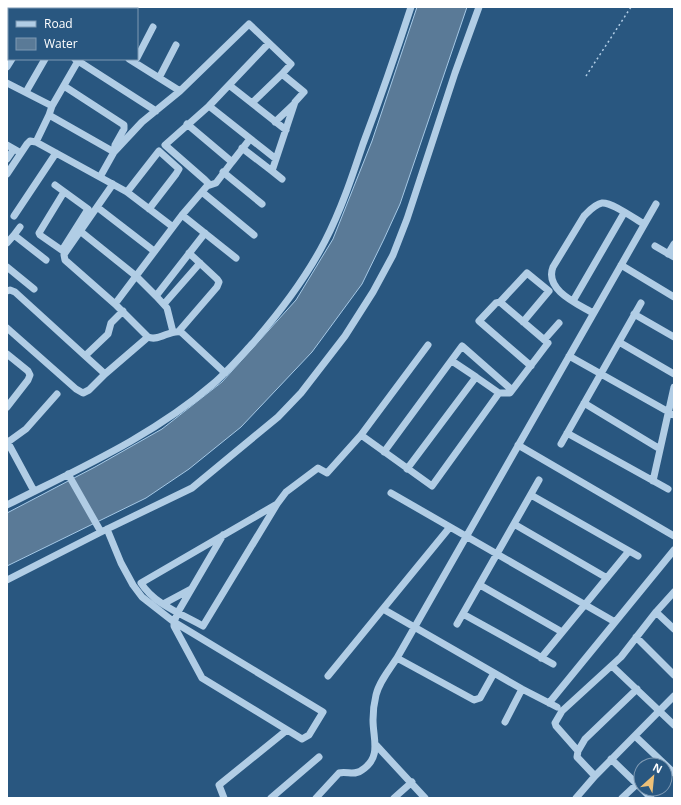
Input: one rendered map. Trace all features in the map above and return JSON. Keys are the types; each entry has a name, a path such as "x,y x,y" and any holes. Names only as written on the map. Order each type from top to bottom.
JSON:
{"street":[{"path":"7,504 130,442 160,423 213,384 225,373 273,320 297,286 324,242 336,218 411,7"},
{"path":"7,580 192,488 248,443 301,393 345,336 372,292 392,255 407,220 455,73 479,7"},
{"path":"100,177 114,152 142,122 180,91 249,24 291,64 252,103"},
{"path":"138,53 153,27"},
{"path":"127,192 159,151 187,124 209,106 269,43"},
{"path":"158,78 176,45"},
{"path":"26,92 44,60"},
{"path":"36,142 52,106 64,86 76,60 156,111"},
{"path":"134,60 158,78 180,91"},
{"path":"275,122 304,92 282,74"},
{"path":"7,83 52,106"},
{"path":"229,85 286,130"},
{"path":"64,86 124,125 124,129 115,145 114,152"},
{"path":"272,171 295,102"},
{"path":"209,106 276,159"},
{"path":"49,115 114,152"},
{"path":"187,124 232,162"},
{"path":"204,189 216,183 250,139"},
{"path":"7,174 30,141 36,142 127,192 173,227"},
{"path":"7,145 21,153"},
{"path":"116,304 154,251 208,183 165,146"},
{"path":"242,148 282,179"},
{"path":"7,159 14,149"},
{"path":"149,209 179,168 159,151"},
{"path":"14,216 56,153"},
{"path":"224,172 262,204"},
{"path":"113,184 64,247 63,253 65,260 116,304 148,337 152,339 176,331 218,285 217,279 189,253"},
{"path":"55,185 154,251"},
{"path":"204,189 254,235"},
{"path":"63,253 39,233 64,192"},
{"path":"593,314 558,291 550,276 553,267 580,222 589,210 599,204 611,204 644,224"},
{"path":"316,798 338,773 355,773 364,770 373,757 376,744 373,721 376,695 380,684 397,658 656,204"},
{"path":"63,253 80,231 93,209"},
{"path":"573,301 624,213"},
{"path":"182,215 236,258"},
{"path":"7,243 20,227"},
{"path":"80,231 136,276 164,304 176,331"},
{"path":"156,296 204,233"},
{"path":"14,235 46,260"},
{"path":"655,246 671,255 674,244"},
{"path":"164,304 200,263"},
{"path":"621,265 674,297"},
{"path":"7,267 34,289"},
{"path":"523,322 549,291 527,273 500,302 496,303 479,321 531,366"},
{"path":"7,291 12,290 15,292 86,355 105,374"},
{"path":"452,361 499,393 510,393 548,344 500,302"},
{"path":"561,444 641,303"},
{"path":"86,355 108,334 111,323 123,311"},
{"path":"634,314 674,337"},
{"path":"544,340 559,323"},
{"path":"7,328 76,389 83,393 86,393 105,374 148,337"},
{"path":"176,331 183,333 225,373"},
{"path":"619,342 674,374"},
{"path":"277,504 141,583 145,590 162,604 203,626 277,504 286,492 318,468 327,473 361,435 428,345"},
{"path":"384,452 462,346 512,390"},
{"path":"7,354 28,371 30,375 28,380 7,407"},
{"path":"569,356 671,414"},
{"path":"407,469 476,377"},
{"path":"653,481 660,448 671,414 674,387"},
{"path":"361,435 432,486 499,393"},
{"path":"34,491 8,442 26,428 57,394"},
{"path":"584,404 660,448"},
{"path":"567,433 668,489"},
{"path":"518,445 674,536"},
{"path":"68,474 104,531 133,585 142,597 174,622 323,712 309,735 302,739 202,678 174,626 174,622 178,612 224,535"},
{"path":"457,624 539,480"},
{"path":"392,493 615,622"},
{"path":"531,495 638,556"},
{"path":"514,524 607,578"},
{"path":"328,676 450,527"},
{"path":"549,702 674,550"},
{"path":"541,658 629,551"},
{"path":"480,585 562,632"},
{"path":"162,604 192,588"},
{"path":"578,750 556,726 555,723 562,711 621,657 656,612 674,592"},
{"path":"383,609 522,689 557,707"},
{"path":"656,612 674,629"},
{"path":"463,614 553,664"},
{"path":"636,637 674,675"},
{"path":"397,658 474,700 480,698 494,673"},
{"path":"612,666 674,725"},
{"path":"505,722 522,689"},
{"path":"594,776 577,758 578,750 585,740 637,689"},
{"path":"576,798 594,776 674,696"},
{"path":"224,798 219,785 287,730"},
{"path":"634,736 674,774"},
{"path":"376,744 426,798"},
{"path":"271,798 319,757"},
{"path":"611,759 633,780"},
{"path":"394,798 412,782"},
{"path":"622,798 633,791"}],"path":[{"path":"586,76 631,7"}],"water":[{"path":"417,7 467,7 400,204 362,284 312,352 241,427 189,469 146,498 7,566 7,513 95,467 162,429 222,382 296,300 333,239 372,141"}]}
